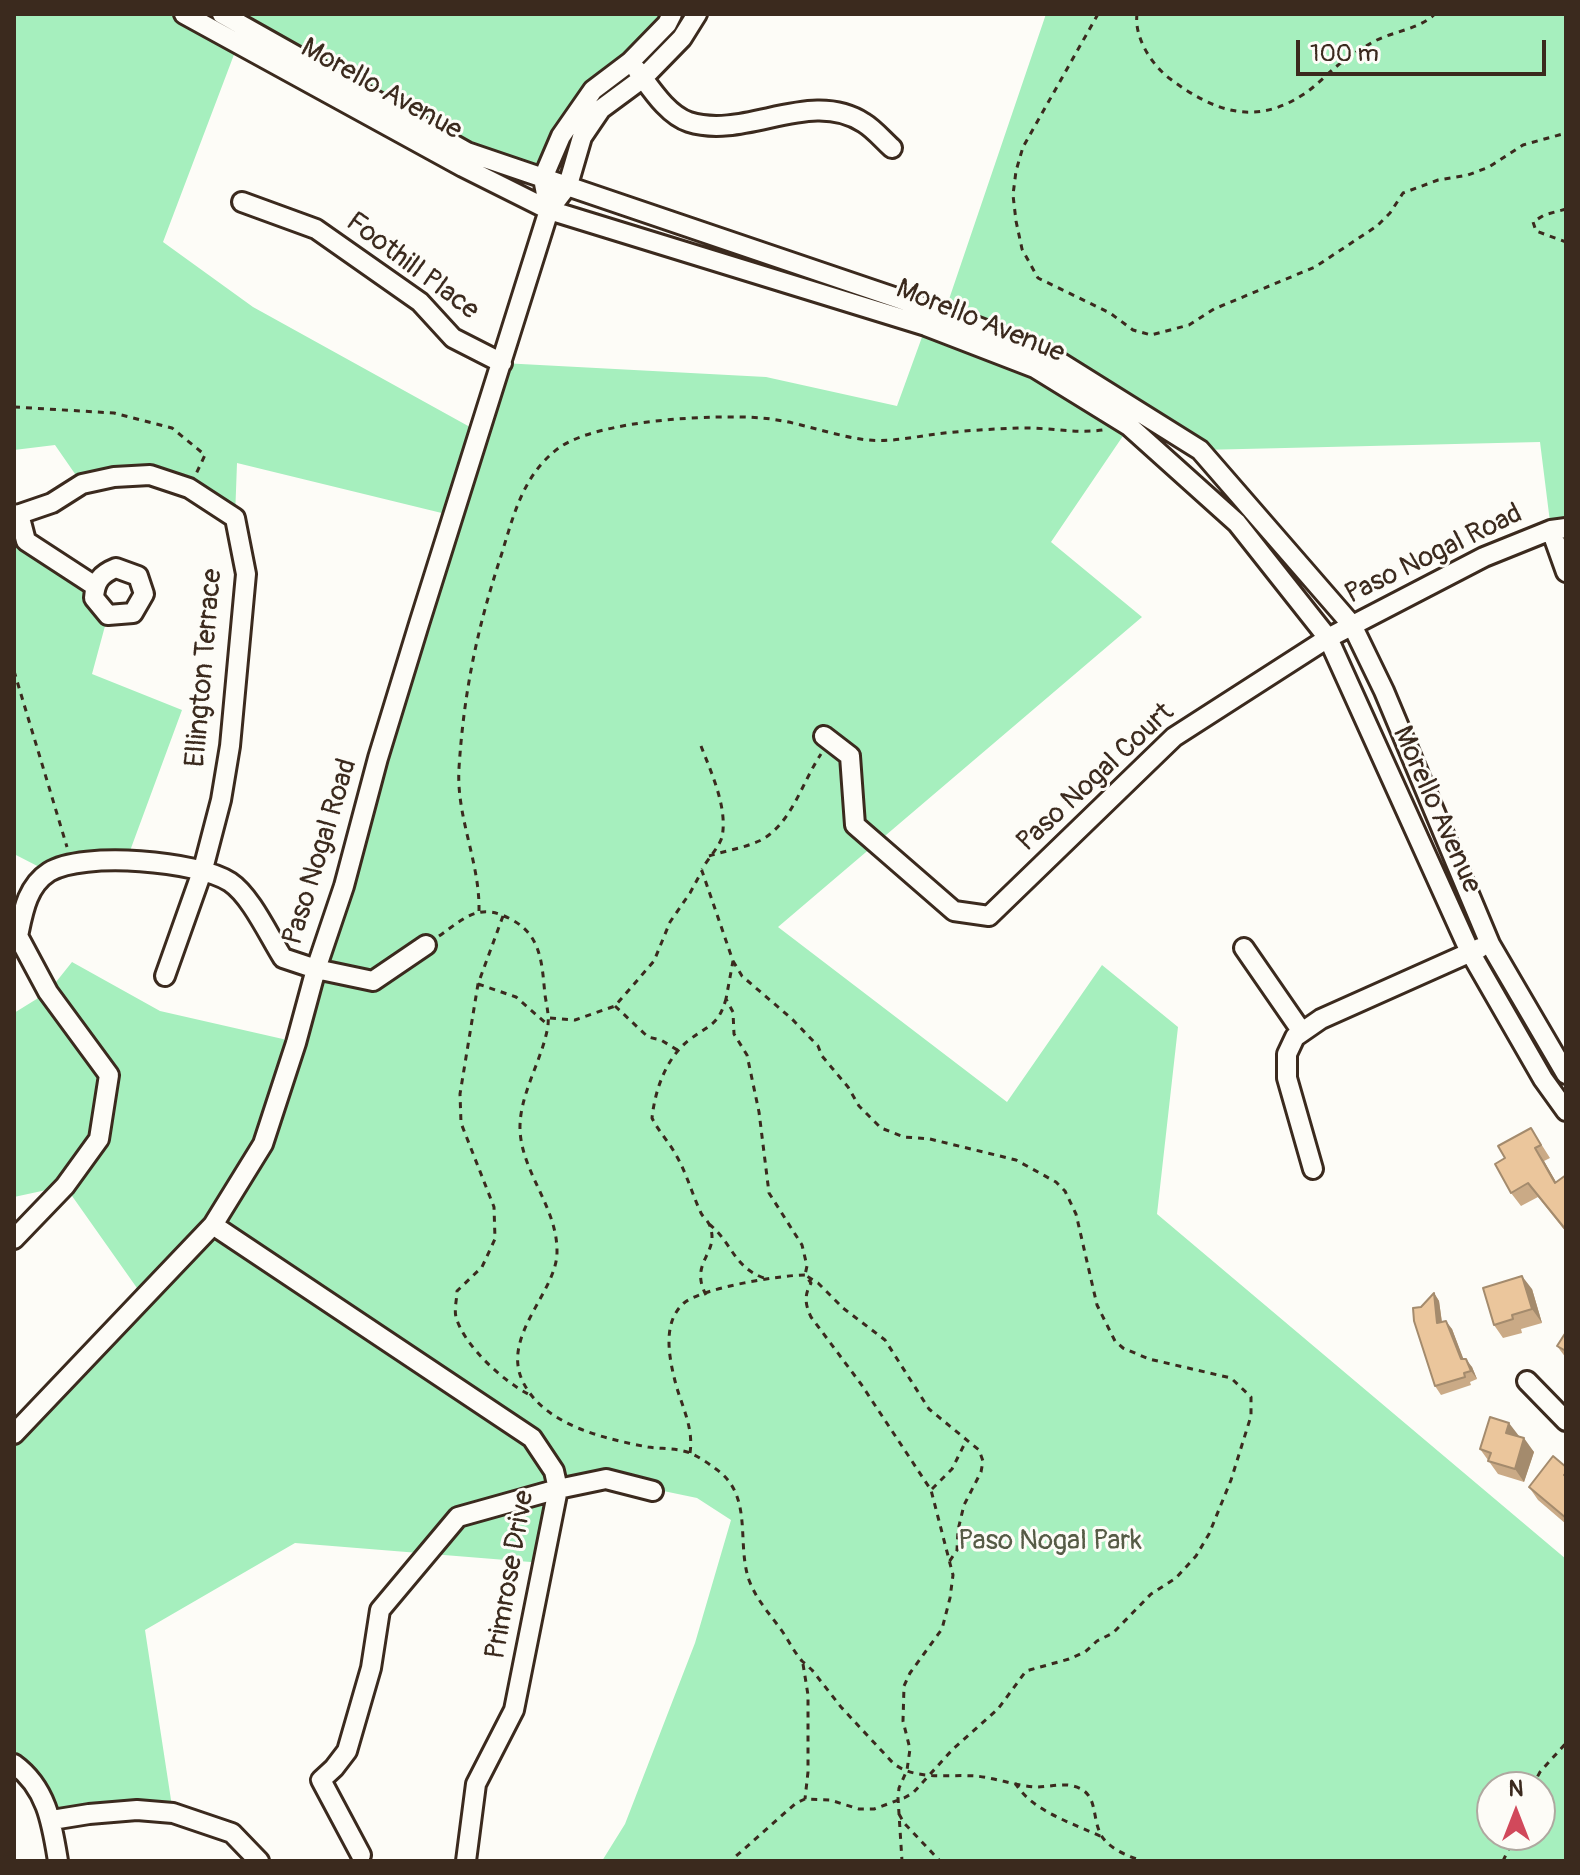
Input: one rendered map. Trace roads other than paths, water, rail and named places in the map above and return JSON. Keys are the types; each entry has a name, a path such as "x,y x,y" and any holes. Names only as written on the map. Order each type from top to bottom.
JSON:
{"street":[{"name":"Morello Avenue","path":"184,14 463,167 549,210 926,326 1035,368 1129,426 1237,523 1328,638 1470,952 1543,1079 1566,1111"},
{"name":"Morello Avenue","path":"222,14 467,152 944,314 1045,353 1200,450 1352,625 1384,691 1490,944 1566,1074"},
{"path":"549,210 543,178 561,136 593,90 630,62 667,24 672,14"},
{"path":"549,210 568,185 582,137 601,109 643,78 682,38 697,14"},
{"path":"630,62 670,109 688,122 724,126 812,111 839,113 864,123 892,148"},
{"name":"Foothill Place","path":"242,202 316,229 420,302 453,338 502,363"},
{"name":"Paso Nogal Road","path":"14,1434 213,1225 263,1144 344,886 414,639 549,210"},
{"name":"Ellington Terrace","path":"17,515 52,503 82,484 114,477 150,475 189,488 235,518 246,574 230,746 221,800 203,869 165,976"},
{"path":"17,515 26,541 95,586"},
{"path":"1559,529 1566,572"},
{"name":"Paso Nogal Road","path":"1328,638 1484,557 1559,529"},
{"name":"Paso Nogal Court","path":"827,738 850,756 855,825 954,911 989,916 1174,737 1328,638"},
{"path":"14,1239 65,1186 99,1139 109,1075 48,992 18,936 26,897 49,872 74,864 127,859 203,869 232,883 283,958 316,969 373,981 426,945"},
{"path":"1313,1169 1287,1078 1287,1054 1295,1037 1321,1019 1490,944"},
{"path":"1244,948 1302,1032"},
{"name":"Primrose Drive","path":"213,1225 532,1438 554,1471 558,1489 514,1710 476,1784 466,1861"},
{"path":"1527,1381 1566,1421"},
{"path":"361,1855 321,1780 347,1751 371,1668 380,1610 458,1517 606,1479 653,1491"},
{"path":"14,1764 46,1801 58,1861"},
{"path":"52,1820 137,1810 173,1813 232,1833 259,1861"}],"park label":[{"name":"Paso Nogal Park","path":"1050,1542"}]}
